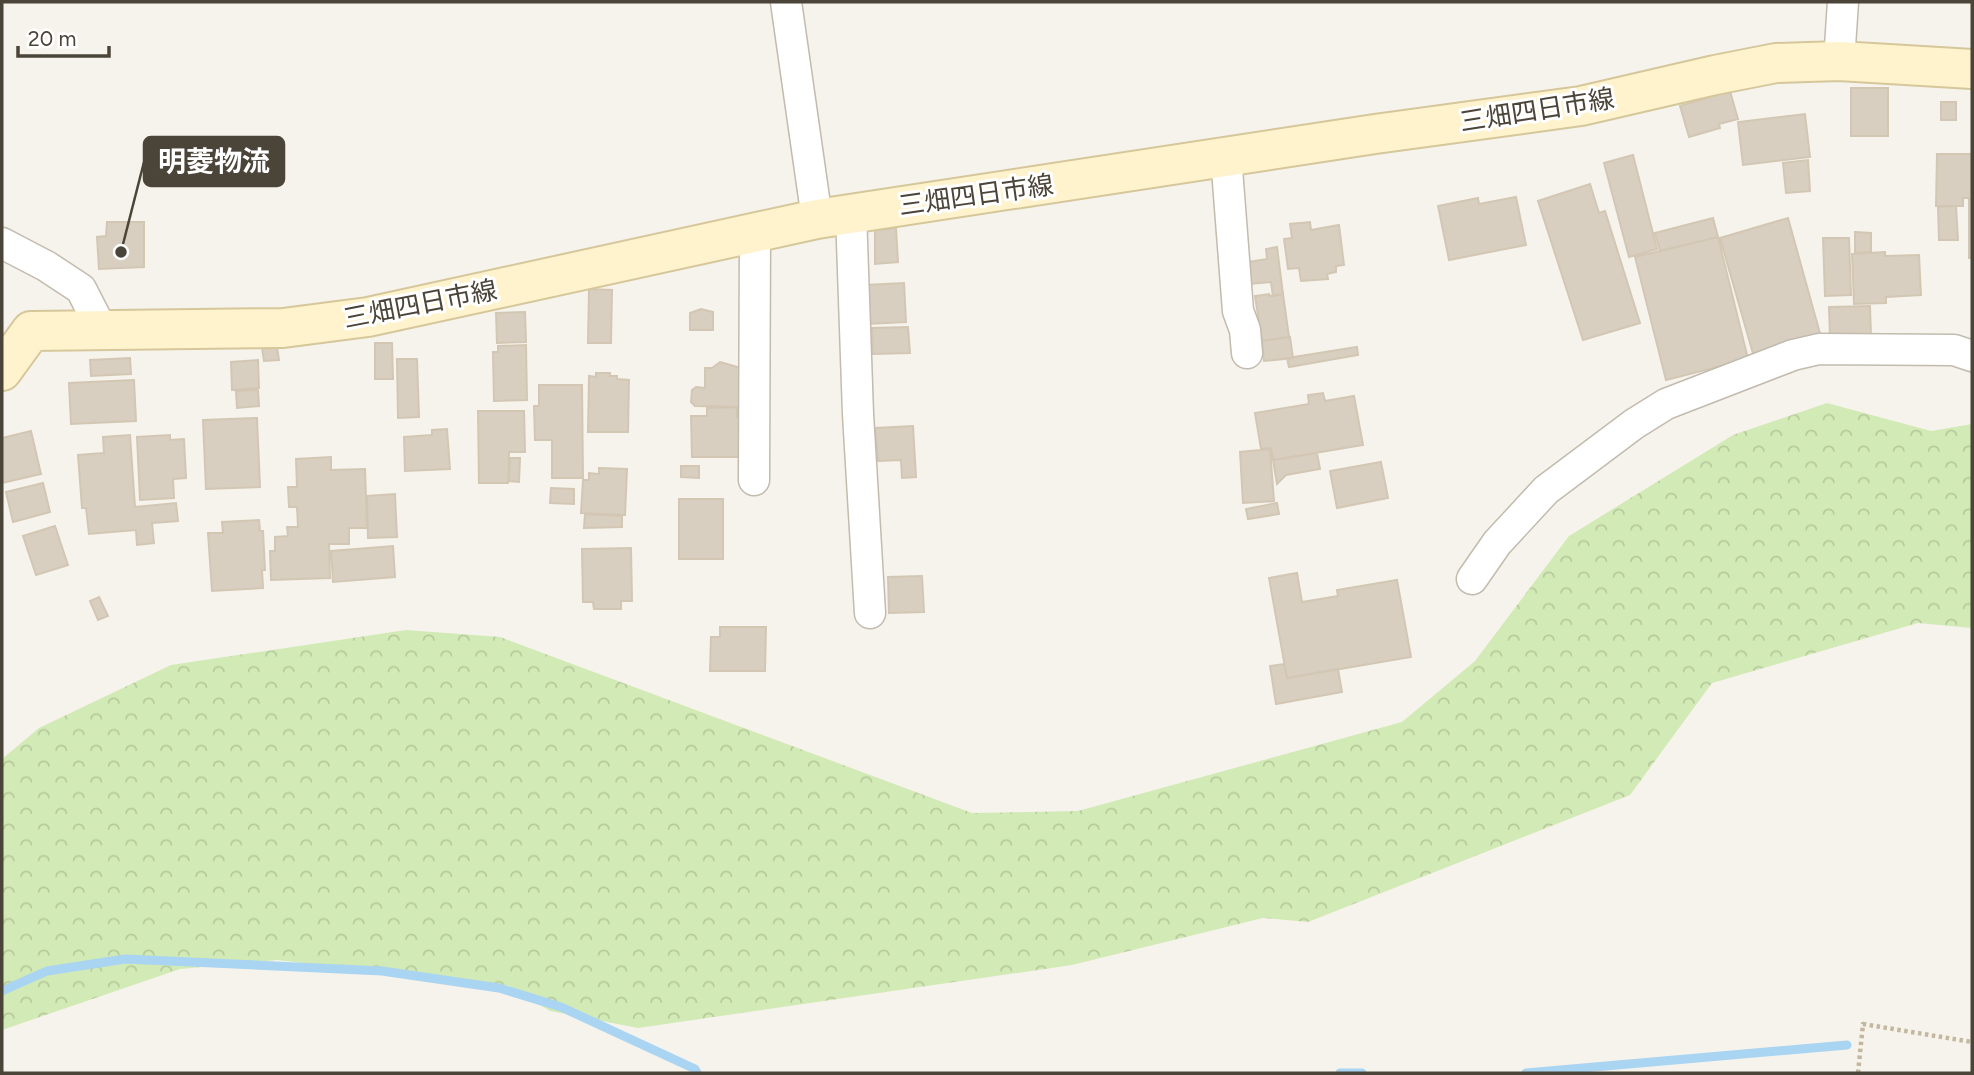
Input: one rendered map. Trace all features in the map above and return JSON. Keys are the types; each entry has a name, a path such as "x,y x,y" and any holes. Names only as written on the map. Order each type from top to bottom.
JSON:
{"main road":[{"name":"三畑四日市線","path":"2,371 17,331 283,328 368,317 834,216 1226,156 1581,106 1776,63 1839,61 1972,69"}],"street":[{"path":"786,2 834,216 858,414 870,613"},
{"path":"1839,61 1843,2"},
{"path":"1226,156 1238,312 1245,330 1247,353"},
{"path":"754,480 755,233"},
{"path":"2,243 46,266 81,289 103,332"},
{"path":"1472,579 1497,543 1546,490 1634,424 1666,404 1793,355 1819,349 1954,350 1972,356"}],"path":[{"path":"1858,1073 1863,1024 1972,1042"}],"green space":[{"path":"1827,403 1931,431 1972,424 1972,628 1918,623 1712,683 1630,795 1308,922 1263,918 1072,965 638,1028 550,1011 509,986 277,960 180,969 2,1030 2,759 39,728 171,665 406,630 500,637 972,813 1078,811 1402,722 1475,661 1569,536 1733,435"}],"building":[{"path":"1851,88 1888,88 1888,136 1851,136"},
{"path":"1730,91 1738,119 1719,124 1720,128 1689,137 1680,106"},
{"path":"1941,102 1956,102 1956,120 1941,120"},
{"path":"1805,114 1810,157 1743,165 1738,122"},
{"path":"1937,154 1972,154 1972,258 1969,258 1969,198 1963,198 1963,206 1936,206"},
{"path":"1633,155 1657,249 1629,257 1604,163"},
{"path":"1808,160 1810,191 1786,193 1783,163"},
{"path":"1590,184 1599,213 1605,211 1640,323 1583,340 1538,201"},
{"path":"1516,197 1526,245 1449,260 1438,206 1478,198 1479,204"},
{"path":"1956,206 1958,240 1939,240 1938,207"},
{"path":"1713,218 1718,237 1660,251 1655,233"},
{"path":"1788,218 1821,337 1754,357 1720,238"},
{"path":"107,222 144,222 144,267 99,269 97,237 106,236"},
{"path":"1310,222 1311,230 1339,225 1344,265 1336,266 1336,272 1327,274 1328,279 1301,281 1299,268 1288,269 1284,239 1292,238 1290,224"},
{"path":"896,228 898,262 875,264 875,230"},
{"path":"1855,232 1871,233 1871,252 1855,253"},
{"path":"1718,237 1748,359 1666,380 1635,257"},
{"path":"1823,238 1849,238 1851,295 1825,296"},
{"path":"1277,247 1283,294 1273,296 1271,282 1250,284 1248,262 1267,259 1266,249"},
{"path":"1885,252 1885,256 1919,255 1921,295 1886,297 1886,303 1854,304 1852,254"},
{"path":"904,283 906,322 866,324 865,285"},
{"path":"589,289 612,290 611,343 588,343"},
{"path":"1283,294 1289,337 1262,341 1255,296"},
{"path":"1870,306 1871,336 1830,337 1829,307"},
{"path":"701,309 713,312 713,330 690,330 690,313"},
{"path":"525,312 526,342 497,343 496,313"},
{"path":"908,327 910,353 873,354 872,328"},
{"path":"1290,337 1293,358 1264,361 1262,341"},
{"path":"375,343 392,343 393,379 375,379"},
{"path":"526,345 527,400 494,401 493,352 498,352 498,346"},
{"path":"277,347 279,360 264,361 262,348"},
{"path":"1357,347 1358,355 1289,367 1287,358"},
{"path":"130,358 131,374 91,376 90,360"},
{"path":"397,359 417,359 419,417 398,418"},
{"path":"258,360 259,388 232,390 231,362"},
{"path":"720,362 741,368 741,407 695,406 691,402 692,390 696,387 705,388 705,368 712,368"},
{"path":"596,373 610,373 610,376 617,376 617,379 629,380 628,432 588,432 589,376 596,377"},
{"path":"134,380 136,421 71,424 69,383"},
{"path":"539,385 582,385 583,478 552,478 552,440 535,440 534,406 539,406"},
{"path":"258,390 259,406 237,408 236,391"},
{"path":"1323,393 1325,401 1354,396 1363,445 1273,460 1271,448 1261,449 1255,413 1309,404 1308,395"},
{"path":"737,407 737,417 741,417 741,457 692,457 691,416 707,416 707,408"},
{"path":"478,411 524,411 525,452 509,452 508,483 479,483"},
{"path":"257,418 260,487 206,489 203,420"},
{"path":"913,426 916,477 902,478 901,460 878,461 875,428"},
{"path":"447,429 450,469 405,471 404,437 432,435 432,430"},
{"path":"31,431 41,474 2,483 2,438"},
{"path":"130,435 135,507 176,503 178,521 152,523 154,543 137,545 136,530 89,534 86,508 82,508 78,455 104,453 103,437"},
{"path":"170,435 170,440 184,439 186,478 173,479 174,498 140,500 137,437"},
{"path":"1270,449 1274,501 1243,503 1240,452"},
{"path":"1317,453 1320,469 1286,475 1277,484 1273,460"},
{"path":"331,457 331,470 365,469 367,528 349,528 349,544 329,544 330,578 271,580 270,551 275,551 275,537 288,536 287,527 298,527 297,507 289,507 288,487 297,487 296,459"},
{"path":"510,458 520,458 519,482 509,481"},
{"path":"1381,462 1388,498 1337,508 1330,471"},
{"path":"681,466 699,466 699,478 681,477"},
{"path":"599,468 627,469 625,515 581,513 583,480 589,480 589,473 599,474"},
{"path":"43,483 50,512 13,522 6,492"},
{"path":"551,488 574,489 574,504 550,503"},
{"path":"395,494 397,537 368,538 367,496"},
{"path":"679,499 723,499 723,559 679,559"},
{"path":"1277,503 1279,514 1248,519 1246,509"},
{"path":"585,514 622,516 622,527 584,528"},
{"path":"259,520 260,531 263,531 263,588 212,591 208,533 223,533 222,522"},
{"path":"55,526 68,565 36,575 23,536"},
{"path":"393,546 395,577 333,582 331,551"},
{"path":"631,548 632,601 621,601 621,609 594,609 593,602 583,602 582,549"},
{"path":"1297,573 1302,602 1338,596 1337,590 1397,580 1411,657 1287,678 1269,578"},
{"path":"922,576 924,612 889,613 888,577"},
{"path":"99,597 108,616 98,620 90,601"},
{"path":"720,627 766,627 765,671 710,671 711,637 720,637"},
{"path":"1284,664 1287,678 1338,669 1342,692 1276,704 1270,666"}],"waterway":[{"path":"2,991 47,971 125,959 382,971 499,988 561,1007 695,1069 697,1073"},
{"path":"1526,1073 1847,1045"},
{"path":"1340,1073 1362,1073"}],"place":[{"name":"明菱物流","path":"121,252"}]}
